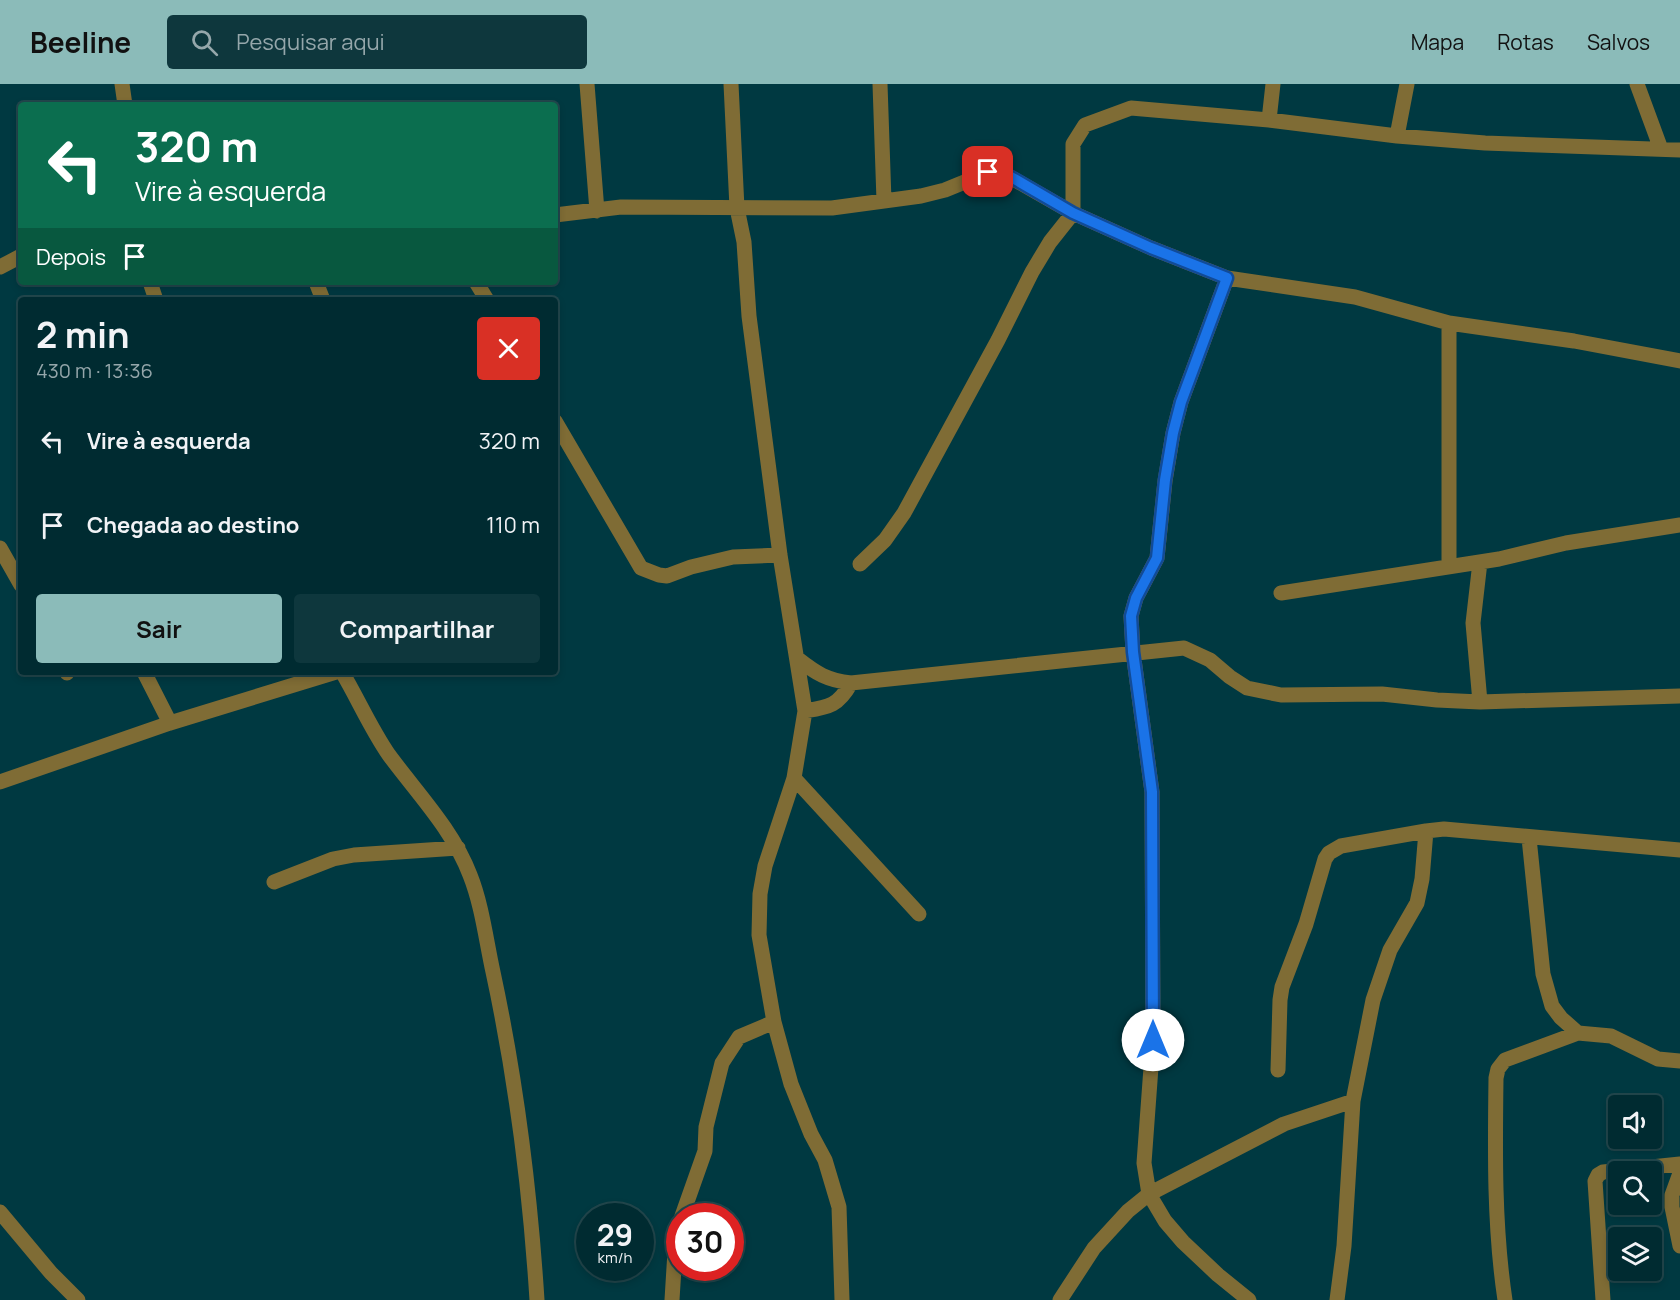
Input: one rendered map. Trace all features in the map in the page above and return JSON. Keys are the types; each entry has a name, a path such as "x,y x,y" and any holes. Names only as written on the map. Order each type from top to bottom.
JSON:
{"street":[{"path":"122,84 124,102"},
{"path":"587,84 597,211"},
{"path":"731,84 737,208 744,242 749,316 780,555 805,711 794,778 765,866 760,894 759,935 774,1022 791,1084 811,1134 825,1160 839,1207 842,1300"},
{"path":"880,84 884,201"},
{"path":"1269,120 1273,84"},
{"path":"1397,136 1407,84"},
{"path":"1637,84 1661,149"},
{"path":"860,564 885,540 904,513 998,340 1032,272 1050,242 1073,213 1073,144 1085,125 1104,116 1131,108 1485,143 1680,150"},
{"path":"558,215 621,207 832,208 945,190 988,172 1011,177 1073,213 1151,248 1227,278 1355,297 1449,323 1574,341 1680,361"},
{"path":"0,267 18,258"},
{"path":"1227,278 1181,402 1165,480 1157,558 1136,598 1131,616 1133,652 1152,792 1153,1040 1144,1163 1149,1194 1165,1221 1183,1242 1249,1300"},
{"path":"1449,323 1449,566"},
{"path":"558,426 641,568 667,576 691,567 733,557 780,555"},
{"path":"1281,593 1480,562 1566,543 1680,525"},
{"path":"1,552 18,553"},
{"path":"1,552 18,580"},
{"path":"1480,562 1473,623 1480,702"},
{"path":"798,659 830,680 851,683 1184,648 1210,660 1247,688 1281,695 1382,694 1480,702 1680,696"},
{"path":"146,675 170,723"},
{"path":"0,782 170,723 326,675"},
{"path":"344,675 388,753 458,848 471,875 509,1055 533,1235 537,1300"},
{"path":"805,711 833,705 841,700 851,683"},
{"path":"794,778 919,914"},
{"path":"1278,1070 1282,987 1306,924 1325,859 1329,853 1341,846 1444,829 1680,850"},
{"path":"1337,1300 1344,1246 1353,1101 1373,1000 1390,950 1417,903 1422,879 1426,831"},
{"path":"1529,838 1543,974 1552,1006 1561,1018 1578,1033"},
{"path":"274,882 333,859 354,855 458,848"},
{"path":"687,1203 705,1151 706,1127 722,1063 739,1037 774,1022"},
{"path":"1505,1300 1495,1175 1498,1069 1505,1060 1578,1033 1611,1036 1658,1059 1680,1061"},
{"path":"1060,1300 1094,1248 1128,1211 1149,1194 1284,1124 1353,1101"},
{"path":"1603,1300 1595,1181 1598,1175 1604,1172 1680,1164"},
{"path":"1680,1173 1672,1196 1680,1246"},
{"path":"0,1212 51,1273 78,1300"},
{"path":"672,1300 673,1281"}],"route":[{"path":"988,172 1011,177 1073,213 1151,248 1227,278 1181,402 1165,480 1157,558 1136,598 1131,616 1133,652 1152,792 1153,1040"}]}
